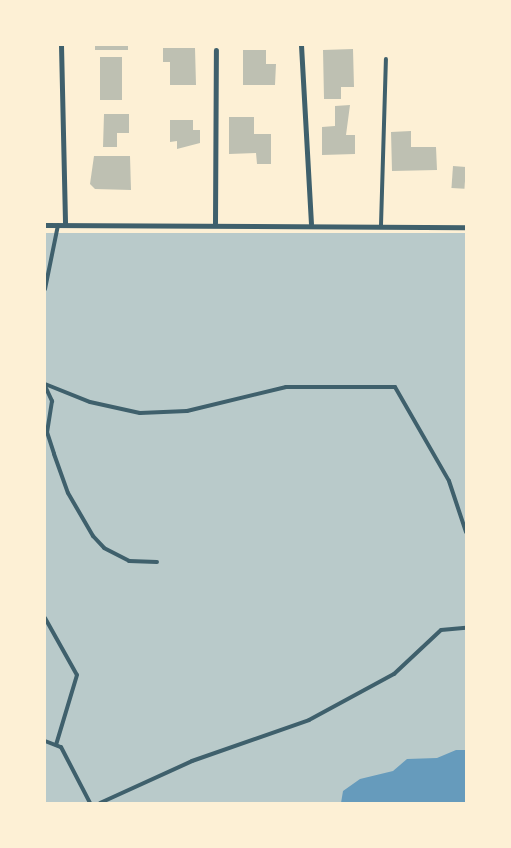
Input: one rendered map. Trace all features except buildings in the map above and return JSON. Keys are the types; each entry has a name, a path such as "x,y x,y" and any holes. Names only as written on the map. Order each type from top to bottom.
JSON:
{"street":[{"path":"61,45 65,225"},
{"path":"301,45 311,224"},
{"path":"215,223 216,50"},
{"path":"45,225 215,223 466,227"}],"lane":[{"path":"381,225 386,59"},
{"path":"45,289 58,225"},
{"path":"45,385 90,402 140,413 187,411 286,387 395,387 449,481 466,532"},
{"path":"45,385 52,401 47,432 68,493 93,536 104,548 129,561 157,562"},
{"path":"45,618 77,675 56,745"},
{"path":"100,803 192,761 308,720 394,674 441,630 466,628"},
{"path":"45,741 56,745 74,766 90,803"}],"shaded area":[{"path":"45,233 466,233 466,803 45,803"}],"water":[{"path":"456,750 466,750 466,803 341,803 343,791 360,779 393,771 407,759 437,758"}]}
